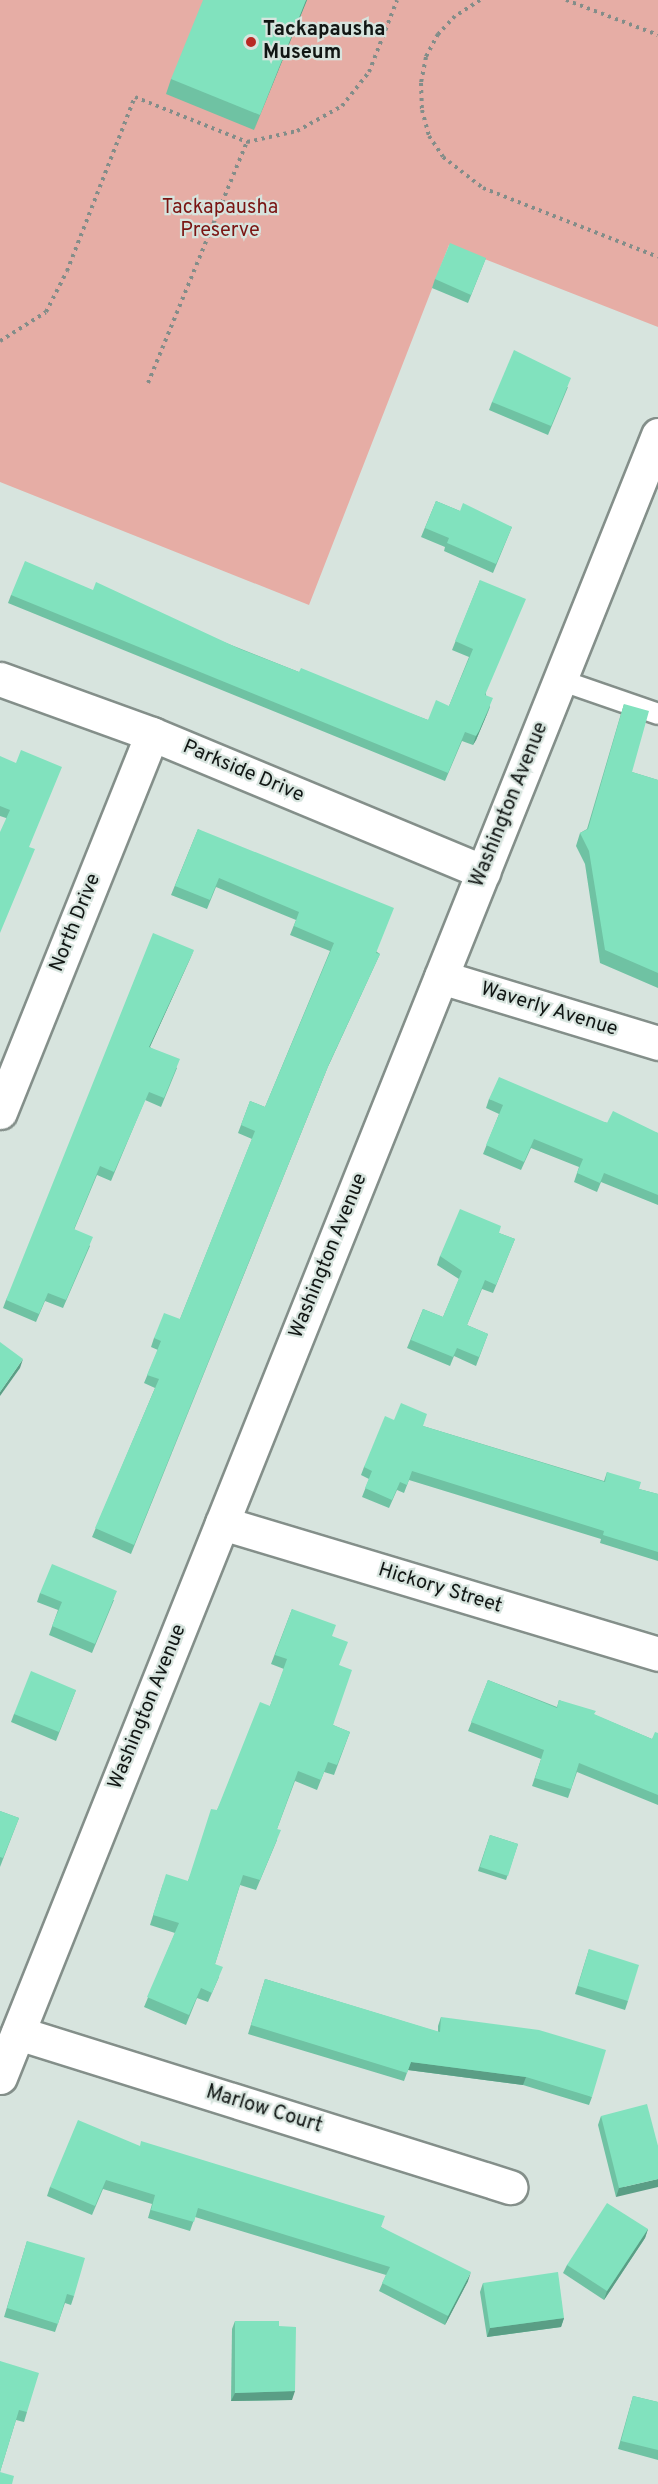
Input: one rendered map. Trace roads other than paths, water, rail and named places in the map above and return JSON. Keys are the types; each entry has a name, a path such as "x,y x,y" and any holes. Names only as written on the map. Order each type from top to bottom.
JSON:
{"street":[{"name":"Washington Avenue","path":"0,2077 658,435"},
{"name":"Parkside Drive","path":"0,679 152,734 483,872"},
{"name":"North Drive","path":"0,1112 152,734"},
{"name":"Waverly Avenue","path":"441,977 658,1043"},
{"name":"Hickory Street","path":"222,1523 658,1654"},
{"name":"Marlow Court","path":"18,2033 510,2187"}],"lane":[{"path":"560,680 658,714"}],"place":[{"name":"Tackapausha Museum","path":"251,42"}],"park label":[{"name":"Tackapausha Preserve","path":"220,220"}]}
